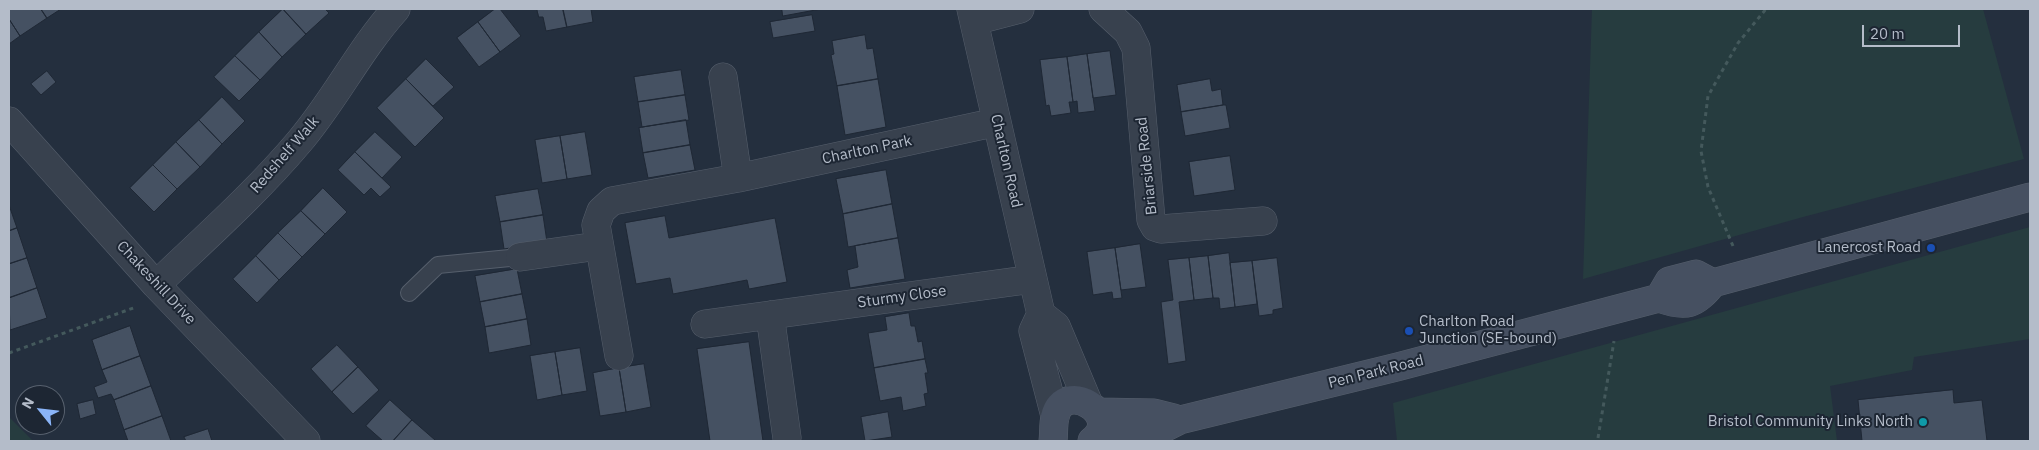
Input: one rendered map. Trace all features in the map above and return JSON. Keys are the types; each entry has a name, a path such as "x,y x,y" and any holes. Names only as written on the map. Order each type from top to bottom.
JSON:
{"street":[{"name":"Redshelf Walk","path":"161,290 300,142 329,103 382,24 396,9"},
{"path":"972,15 1020,9"},
{"name":"Briarside Road","path":"1103,9 1128,32 1136,48 1151,220 1155,227 1162,229 1263,221"},
{"name":"Charlton Road","path":"972,15 1041,314 1034,331 1056,432"},
{"path":"722,77 738,178"},
{"name":"Chakeshill Drive","path":"9,121 161,290 306,441"},
{"name":"Charlton Park","path":"619,356 598,246 596,225 601,211 612,202 738,178 997,122"},
{"name":"Pen Park Road","path":"1093,423 1164,428 1180,420 1397,367 1659,298 1677,305 1700,299 1714,283 2030,197"},
{"path":"520,257 598,246"},
{"name":"Sturmy Close","path":"705,324 1033,279"},
{"path":"1041,314 1056,326 1093,423"},
{"path":"770,315 787,438"},
{"name":"Charlton Road","path":"1056,432 1060,408 1068,402 1078,400 1093,423"}],"lane":[{"path":"409,293 438,265 520,257"}],"path":[{"path":"1745,275 1708,186 1701,151 1708,96 1738,43 1766,9"},
{"path":"9,353 161,290"},
{"path":"1598,438 1619,308"}],"green space":[{"path":"1592,9 1983,9 2024,159 1803,217 1583,279"},
{"path":"2030,227 2030,339 1914,357 1912,370 1830,386 1837,441 1397,441 1393,403"},
{"path":"9,417 15,423 15,435 27,435 33,441 9,441"}],"building":[{"path":"9,9 41,9 47,18 20,36 9,19"},
{"path":"41,9 61,9 47,18"},
{"path":"283,9 306,34 282,57 259,32"},
{"path":"283,9 325,9 329,13 306,34"},
{"path":"495,9 500,9 521,36 500,52 478,22"},
{"path":"537,9 563,9 567,27 546,31 543,17 539,17"},
{"path":"563,9 591,9 593,22 567,27"},
{"path":"782,9 821,9 783,16"},
{"path":"812,15 815,31 773,38 770,22"},
{"path":"9,19 20,36 9,44"},
{"path":"478,22 500,52 479,67 457,38"},
{"path":"259,32 282,57 260,80 235,56"},
{"path":"865,35 867,49 873,48 878,79 837,86 831,55 834,54 832,41"},
{"path":"1110,51 1116,95 1093,98 1087,54"},
{"path":"1087,54 1095,111 1078,113 1077,101 1073,102 1067,57"},
{"path":"235,56 260,80 239,101 214,77"},
{"path":"1067,57 1073,102 1069,102 1071,113 1051,116 1049,105 1046,106 1040,60"},
{"path":"426,59 454,87 433,106 406,79"},
{"path":"681,70 685,95 638,102 634,77"},
{"path":"47,71 56,82 41,95 31,84"},
{"path":"406,79 444,118 415,147 377,108"},
{"path":"878,79 886,127 845,135 837,86"},
{"path":"1210,79 1212,91 1221,89 1223,105 1181,112 1177,85"},
{"path":"685,95 689,120 642,127 638,102"},
{"path":"222,97 245,121 222,144 199,120"},
{"path":"1226,105 1230,128 1185,136 1181,112"},
{"path":"199,120 222,144 200,167 176,142"},
{"path":"686,120 690,145 643,153 639,128"},
{"path":"375,132 402,157 382,178 355,152"},
{"path":"585,132 592,175 567,179 560,136"},
{"path":"560,136 567,179 542,183 535,140"},
{"path":"176,142 200,167 177,189 153,165"},
{"path":"690,145 695,170 648,178 643,153"},
{"path":"355,152 391,187 380,197 371,188 364,195 338,170"},
{"path":"1230,156 1235,190 1194,196 1189,162"},
{"path":"153,165 177,189 154,212 130,188"},
{"path":"886,170 892,204 843,214 836,179"},
{"path":"323,188 347,212 325,234 301,211"},
{"path":"538,189 543,215 500,222 495,196"},
{"path":"892,204 898,238 848,247 843,214"},
{"path":"9,205 17,228 9,231"},
{"path":"301,211 325,234 302,257 278,233"},
{"path":"543,215 547,242 504,249 500,222"},
{"path":"665,216 669,238 775,218 787,282 749,289 747,280 673,294 670,278 636,284 625,223"},
{"path":"17,228 27,258 9,264 9,231"},
{"path":"278,233 302,257 279,280 256,256"},
{"path":"898,238 905,279 850,288 847,270 858,267 855,246"},
{"path":"1140,244 1146,287 1121,290 1115,248"},
{"path":"1115,248 1122,298 1113,299 1112,292 1093,295 1087,252"},
{"path":"1229,253 1235,307 1220,309 1219,298 1213,298 1208,256"},
{"path":"256,256 279,280 257,303 233,279"},
{"path":"1208,256 1213,298 1194,300 1189,258"},
{"path":"27,258 37,288 9,298 9,264"},
{"path":"1189,258 1194,300 1179,302 1186,361 1168,364 1161,302 1173,300 1168,260"},
{"path":"1277,258 1283,308 1273,310 1273,314 1259,316 1252,261"},
{"path":"1252,261 1257,304 1235,307 1230,263"},
{"path":"517,269 522,294 480,302 475,276"},
{"path":"37,288 47,318 10,330 9,298"},
{"path":"522,294 527,319 485,327 480,302"},
{"path":"909,313 911,326 915,326 918,342 922,341 925,359 874,368 868,333 887,330 885,317"},
{"path":"527,319 531,345 489,353 485,327"},
{"path":"130,326 140,356 102,370 92,340"},
{"path":"749,342 763,441 710,441 697,349"},
{"path":"337,345 358,367 332,392 311,369"},
{"path":"580,348 587,391 562,395 555,352"},
{"path":"555,352 562,395 537,400 530,356"},
{"path":"140,356 151,386 114,400 111,394 98,398 94,387 107,382 102,370"},
{"path":"925,359 928,373 925,373 928,393 924,394 926,406 903,411 901,397 880,401 874,368"},
{"path":"644,364 651,407 626,412 619,368"},
{"path":"358,367 379,390 353,414 332,392"},
{"path":"619,368 626,412 600,416 593,373"},
{"path":"151,386 162,416 124,430 114,400"},
{"name":"Bristol Community Links North","path":"1953,390 1954,403 1982,400 1987,441 1862,441 1858,400"},
{"path":"93,400 96,414 80,419 77,404"},
{"path":"390,400 412,420 393,441 383,441 366,426"},
{"path":"888,412 892,437 865,441 861,417"},
{"path":"162,416 171,441 128,441 124,430"},
{"path":"412,420 435,440 393,441"},
{"path":"208,429 212,441 186,441 184,437"}],"place":[{"name":"Lanercost Road","path":"1931,248"},
{"name":"Charlton Road Junction (SE-bound)","path":"1409,331"},
{"name":"Bristol Community Links North","path":"1923,422"}]}
